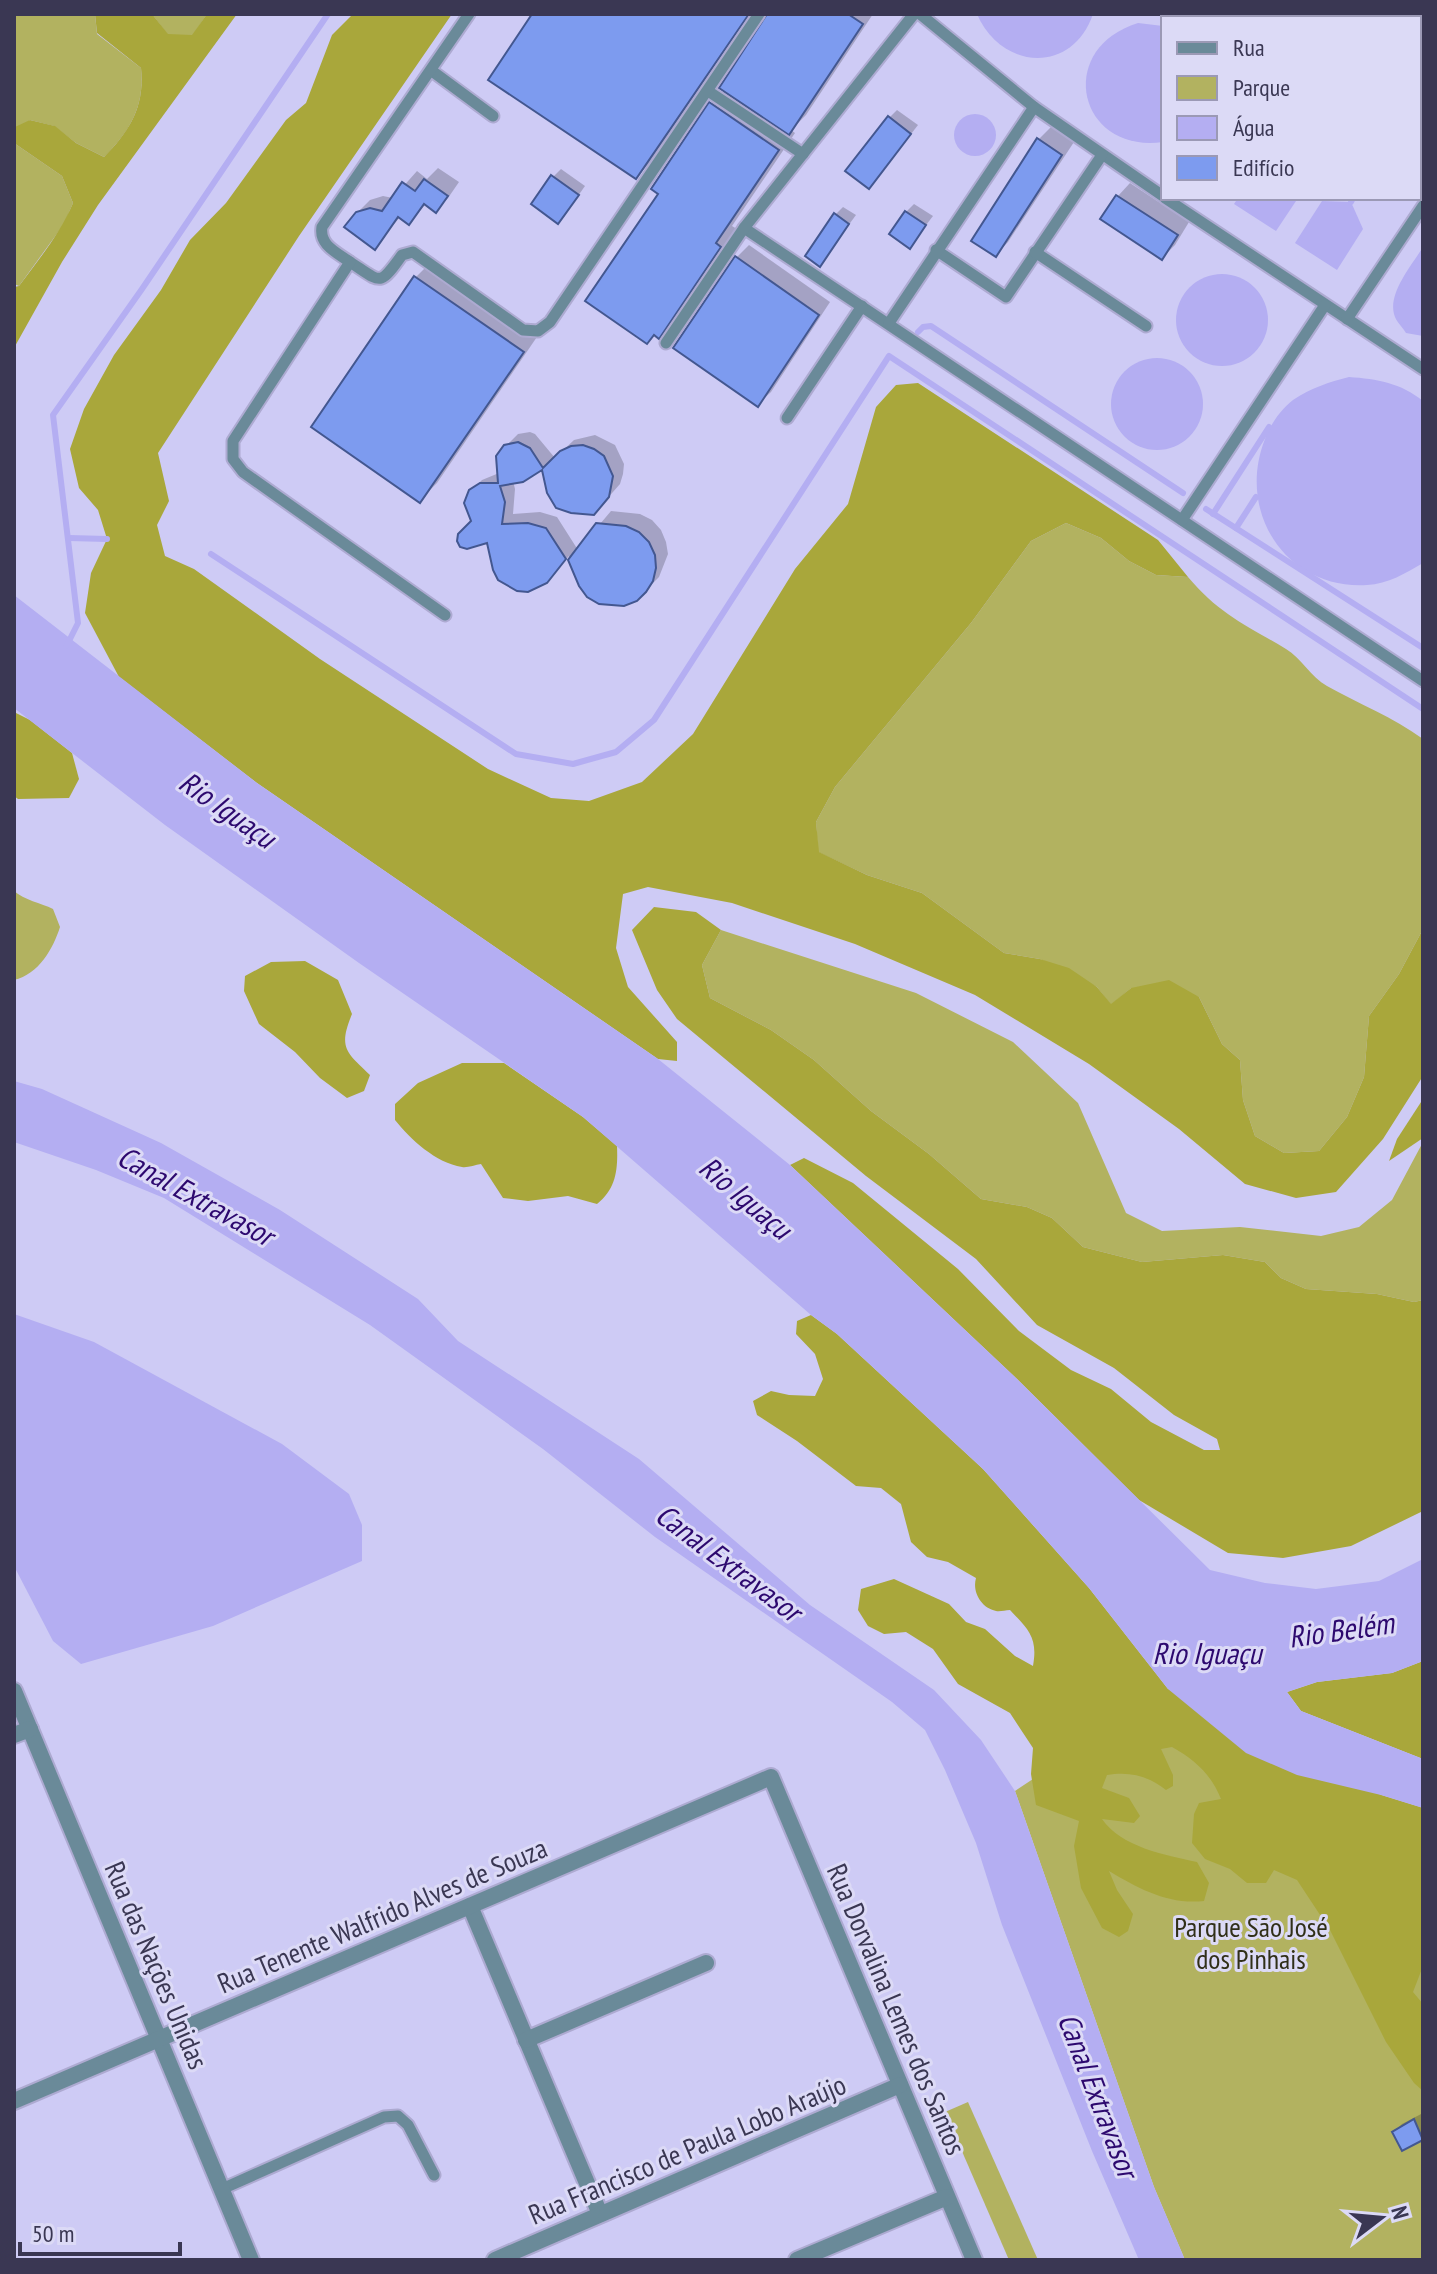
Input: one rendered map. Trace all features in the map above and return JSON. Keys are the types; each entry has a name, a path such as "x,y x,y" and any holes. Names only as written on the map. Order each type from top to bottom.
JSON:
{"street":[{"name":"Rua das Nações Unidas","path":"14,1691 22,1732 159,2039 251,2260"},
{"name":"Rua Tenente Walfrido Alves de Souza","path":"14,2101 771,1777"},
{"name":"Rua Dorvalina Lemes dos Santos","path":"771,1777 974,2260"},
{"path":"470,1906 600,2214"},
{"path":"526,2040 706,1963"},
{"name":"Rua Francisco de Paula Lobo Araújo","path":"495,2260 900,2085"},
{"path":"797,2260 947,2197"}],"lane":[{"path":"469,14 322,227 321,235 323,243 375,279 382,280 402,255 413,252 523,330 538,331 550,322 759,14"},
{"path":"666,343 744,228 917,14 1034,107 1161,195"},
{"path":"432,71 493,116"},
{"path":"708,91 803,154"},
{"path":"889,323 1034,107"},
{"path":"936,250 1006,297 1102,155"},
{"path":"1181,202 1325,305 1423,369"},
{"path":"1347,319 1423,206"},
{"path":"744,228 1423,681"},
{"path":"1035,252 1146,326"},
{"path":"350,262 233,441 233,459 243,472 445,615"},
{"path":"1182,520 1325,305"},
{"path":"787,418 862,306"},
{"path":"222,2189 384,2117 398,2116 408,2125 434,2175"}],"green space":[{"path":"14,14 95,14 97,34 141,68 141,94 134,117 104,157 76,143 54,126 30,120 14,134"},
{"path":"152,14 207,14 193,35 168,35"},
{"path":"14,143 62,176 73,203 64,224 19,286 14,284"},
{"path":"1066,523 1101,538 1129,561 1156,575 1188,577 1222,610 1291,653 1321,682 1423,739 1423,929 1399,974 1369,1016 1364,1077 1347,1117 1319,1151 1284,1153 1255,1136 1243,1100 1240,1060 1222,1044 1199,997 1131,988 1111,1005 1097,987 1040,959 1004,953 922,893 867,875 818,852 816,822 835,787 971,623 1031,541"},
{"path":"14,891 53,909 60,927 44,960 31,972 14,980"},
{"path":"721,930 916,993 1013,1042 1078,1103 1126,1213 1162,1231 1240,1227 1321,1236 1359,1227 1392,1200 1423,1142 1423,1300 1414,1302 1377,1294 1306,1289 1281,1278 1265,1262 1223,1255 1142,1262 1083,1247 1052,1218 1027,1207 981,1199 929,1154 871,1111 814,1060 771,1030 710,998 702,965"},
{"name":"Parque São José dos Pinhais","path":"1168,1689 1246,1753 1423,1808 1423,2260 1185,2260 1154,2187 1015,1791"},
{"path":"968,2102 1038,2260 1009,2260 945,2112"}],"shaded area":[{"path":"95,14 152,14 168,34 192,35 207,14 237,14 98,205 14,348 14,287 19,286 49,246 73,203 62,176 14,143 15,127 30,120 55,126 76,143 104,157 134,117 141,94 141,68 97,33"},
{"path":"353,14 452,14 299,236 158,453 169,501 157,525 165,556 194,569 320,659 488,769 551,798 589,801 642,782 693,734 795,569 848,504 876,407 896,385 918,383 1158,540 1188,577 1156,575 1129,561 1101,538 1066,523 1031,541 971,623 835,787 816,822 819,852 867,875 922,893 1004,953 1069,968 1097,987 1111,1004 1131,988 1169,980 1199,997 1222,1044 1240,1060 1243,1100 1255,1136 1284,1153 1319,1151 1347,1117 1364,1077 1369,1016 1399,974 1423,929 1423,1076 1383,1139 1336,1192 1296,1198 1245,1184 1179,1129 1089,1064 975,995 855,944 732,903 648,887 623,894 616,948 628,987 677,1042 677,1061 658,1059 257,783 119,677 85,613 91,573 107,539 98,510 79,488 70,449 84,409 114,355 161,290 190,240 226,203 286,120 306,103 332,35"},
{"path":"14,712 30,720 72,753 79,779 69,798 18,799 14,796"},
{"path":"654,907 696,912 721,930 702,965 710,998 771,1030 814,1060 871,1111 929,1154 981,1199 1027,1207 1052,1218 1083,1247 1142,1262 1223,1255 1265,1262 1281,1278 1306,1289 1377,1294 1414,1302 1423,1300 1423,1511 1351,1546 1283,1558 1228,1553 1139,1500 1016,1378 790,1165 804,1158 853,1183 958,1269 1019,1331 1071,1370 1111,1389 1151,1422 1204,1450 1220,1450 1217,1439 1174,1415 1114,1368 1037,1325 976,1259 866,1176 677,1019 657,990 632,930"},
{"path":"305,961 338,980 352,1014 345,1042 347,1049 370,1075 364,1091 347,1098 259,1024 244,991 245,976 271,962"},
{"path":"462,1063 504,1063 583,1117 617,1146 614,1178 608,1192 597,1204 568,1196 528,1201 503,1198 481,1164 464,1167 452,1165 424,1149 408,1135 395,1120 395,1104 418,1083"},
{"path":"1423,1099 1423,1138 1389,1161 1397,1139"},
{"path":"811,1315 837,1334 983,1469 1089,1588 1168,1689 1381,1795 1423,1808 1423,1966 1413,1992 1423,2004 1423,2091 1386,2042 1330,1930 1297,1880 1274,1870 1266,1883 1247,1883 1230,1869 1205,1859 1192,1843 1194,1814 1199,1803 1221,1799 1201,1768 1172,1747 1161,1749 1173,1775 1173,1786 1166,1790 1138,1776 1107,1775 1102,1788 1129,1798 1140,1816 1134,1823 1102,1819 1120,1837 1132,1843 1197,1862 1209,1883 1204,1901 1166,1898 1109,1871 1133,1914 1128,1931 1119,1937 1102,1928 1081,1888 1074,1846 1079,1821 1036,1805 1031,1774 1033,1748 1010,1713 958,1684 933,1649 906,1632 884,1634 868,1626 858,1610 861,1589 894,1579 949,1604 966,1622 985,1629 1015,1656 1033,1666 1033,1641 1027,1629 1010,1610 996,1611 982,1603 975,1589 976,1578 948,1562 927,1557 911,1542 901,1504 881,1488 856,1486 757,1415 753,1401 771,1391 815,1396 823,1379 815,1354 796,1334 797,1321"},
{"path":"1423,1661 1423,1759 1301,1711 1287,1692 1317,1682 1392,1673"}],"water":[{"path":"977,14 1093,14 1083,34 1069,48 1053,56 1036,58 1019,55 1002,46 988,33"},
{"path":"1138,23 1161,26 1161,142 1134,141 1111,132 1096,116 1087,97 1087,75 1095,54 1111,36"},
{"path":"975,114 990,120 996,135 990,150 975,156 960,150 954,135 960,120"},
{"path":"1237,200 1297,200 1276,231 1234,204"},
{"path":"1322,201 1351,202 1363,229 1337,270 1295,243"},
{"path":"1423,247 1423,336 1406,333 1396,319 1393,308 1397,290"},
{"path":"1222,274 1239,278 1254,288 1264,303 1268,320 1264,337 1254,352 1239,362 1222,366 1205,362 1190,352 1180,337 1176,320 1180,303 1190,288 1205,278"},
{"path":"1157,358 1174,362 1189,372 1199,387 1203,404 1199,421 1189,436 1174,446 1157,450 1140,446 1125,436 1115,421 1111,404 1115,387 1125,372 1140,362"},
{"path":"1349,377 1388,383 1423,401 1423,563 1389,580 1367,585 1338,583 1313,575 1291,560 1275,541 1263,519 1257,493 1258,466 1265,439 1280,413 1307,392"},
{"name":"Rio Iguaçu","path":"14,595 257,783 658,1059 790,1165 1016,1378 1210,1570 1265,1583 1316,1589 1379,1581 1423,1559 1423,1661 1392,1673 1317,1682 1287,1692 1301,1711 1423,1759 1423,1808 1297,1775 1246,1753 1168,1689 1089,1588 983,1469 837,1334 811,1315 583,1117 165,825 14,708"},
{"name":"Canal Extravasor","path":"14,1081 42,1089 161,1143 280,1210 418,1299 458,1341 639,1459 810,1605 934,1690 981,1740 1015,1791 1154,2187 1185,2260 1139,2260 1002,1925 976,1843 925,1730 892,1702 655,1537 543,1449 370,1325 164,1198 96,1170 14,1142"},
{"path":"14,1314 94,1342 282,1444 349,1494 362,1525 362,1561 213,1626 81,1664 53,1641 14,1566"}],"building":[{"path":"532,14 749,14 636,179 488,80"},
{"path":"767,14 848,14 863,24 789,135 719,88"},
{"path":"709,102 779,150 716,243 721,247 659,339 654,335 647,344 585,301 658,194 651,189"},
{"path":"888,116 911,134 869,189 845,171"},
{"path":"1037,138 1062,155 996,257 971,241"},
{"path":"551,175 579,195 558,224 531,204"},
{"path":"424,179 448,196 436,213 424,204 409,225 398,217 375,250 344,227 356,212 370,208 382,211 402,182 415,191"},
{"path":"1116,195 1178,235 1162,260 1100,219"},
{"path":"905,211 926,225 910,249 889,234"},
{"path":"834,213 849,224 820,267 805,256"},
{"path":"735,256 819,315 758,407 673,348"},
{"path":"414,276 524,352 420,503 311,427"},
{"path":"518,442 530,448 543,468 560,451 583,445 604,456 613,476 609,497 594,515 556,508 547,493 542,470 523,482 500,486 505,502 502,524 528,523 546,528 566,559 547,583 528,592 517,591 498,580 487,543 467,549 460,547 457,541 458,534 471,521 464,503 469,490 480,483 498,483 496,456 504,445"},
{"path":"596,523 626,526 639,532 649,542 655,555 656,568 653,581 637,601 624,606 599,604 587,597 579,586 568,560"},
{"path":"1414,2119 1423,2140 1402,2151 1392,2132"}],"waterway":[{"path":"67,645 78,623 53,415 328,14"},
{"path":"918,332 923,327 931,326 1183,493"},
{"path":"211,554 516,754 573,764 616,752 654,720 889,356 1423,709"},
{"path":"1213,514 1269,427"},
{"path":"1236,528 1256,497"},
{"path":"1206,509 1423,648"},
{"path":"69,538 107,539"}],"water label":[{"name":"Rio Belém","path":"1341,1629"}]}
